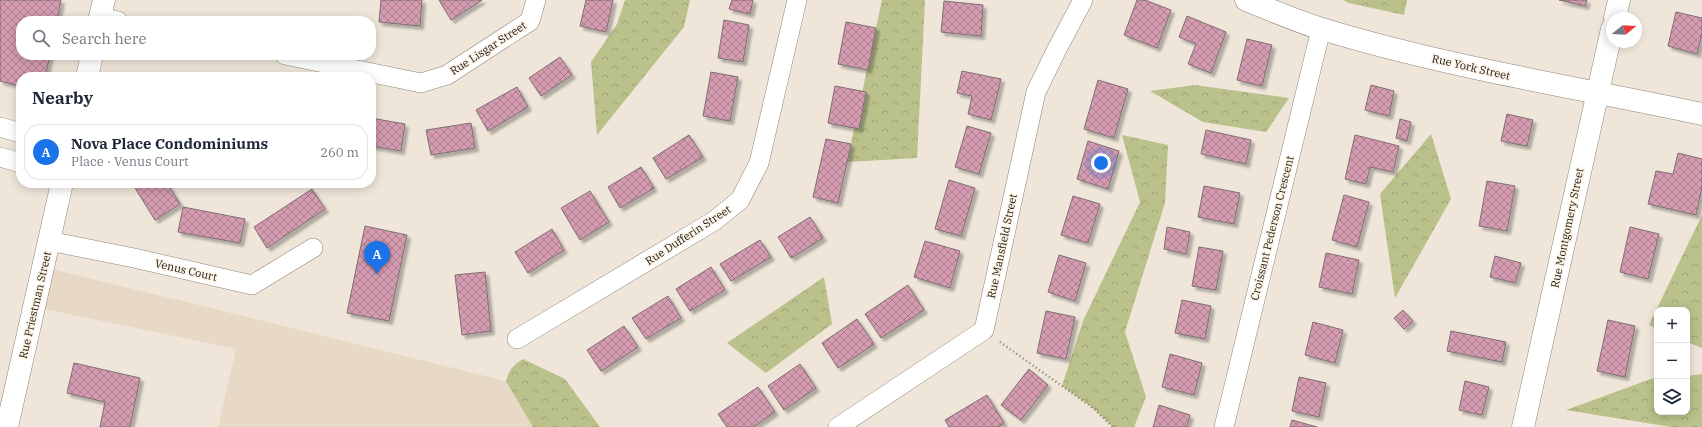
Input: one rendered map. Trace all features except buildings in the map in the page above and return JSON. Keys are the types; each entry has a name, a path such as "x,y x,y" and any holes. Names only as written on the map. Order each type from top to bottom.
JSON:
{"street":[{"name":"Rue Lisgar Street","path":"376,74 422,83 447,75 530,21 536,0"},
{"name":"Rue Dufferin Street","path":"517,339 714,220 740,200 759,163 797,0"},
{"name":"Rue Mansfield Street","path":"838,427 984,330 1036,92 1083,0"},
{"name":"Rue York Street","path":"1246,0 1321,29 1410,53 1510,76 1702,114"},
{"path":"1616,12 1619,0"},
{"name":"Croissant Pederson Crescent","path":"1224,427 1321,29"},
{"name":"Rue Montgomery Street","path":"1523,427 1607,48"},
{"path":"88,72 91,60"},
{"name":"Rue Lisgar Street","path":"309,60 368,72"},
{"path":"0,127 16,132"},
{"path":"0,157 16,162"},
{"name":"Rue Priestman Street","path":"7,427 61,188"},
{"name":"Venus Court","path":"49,241 134,258 252,285 313,248"}],"path":[{"path":"1000,342 1093,408 1113,427"}],"shaded area":[{"path":"44,267 506,381 533,427 218,427 236,349 35,307"}],"green space":[{"path":"625,0 690,0 684,27 597,135 591,62 617,24"},
{"path":"882,0 925,0 917,158 847,162"},
{"path":"1343,0 1407,0 1404,15 1349,3"},
{"path":"1195,85 1289,98 1266,132 1203,122 1150,91"},
{"path":"1431,134 1451,199 1395,298 1380,194"},
{"path":"1122,135 1168,145 1165,203 1125,332 1146,397 1134,427 1113,427 1093,408 1062,386 1083,321 1140,202"},
{"path":"1702,215 1702,348 1690,343 1690,307 1658,307"},
{"path":"824,277 832,324 766,373 727,343"},
{"path":"1654,315 1654,328 1649,325"},
{"path":"523,359 565,379 600,427 533,427 506,381 512,368"},
{"path":"1702,374 1702,427 1671,427 1566,410 1654,378 1654,415 1690,415 1690,376"}],"place":[{"name":"Nova Place Condominiums","path":"377,274"}]}
